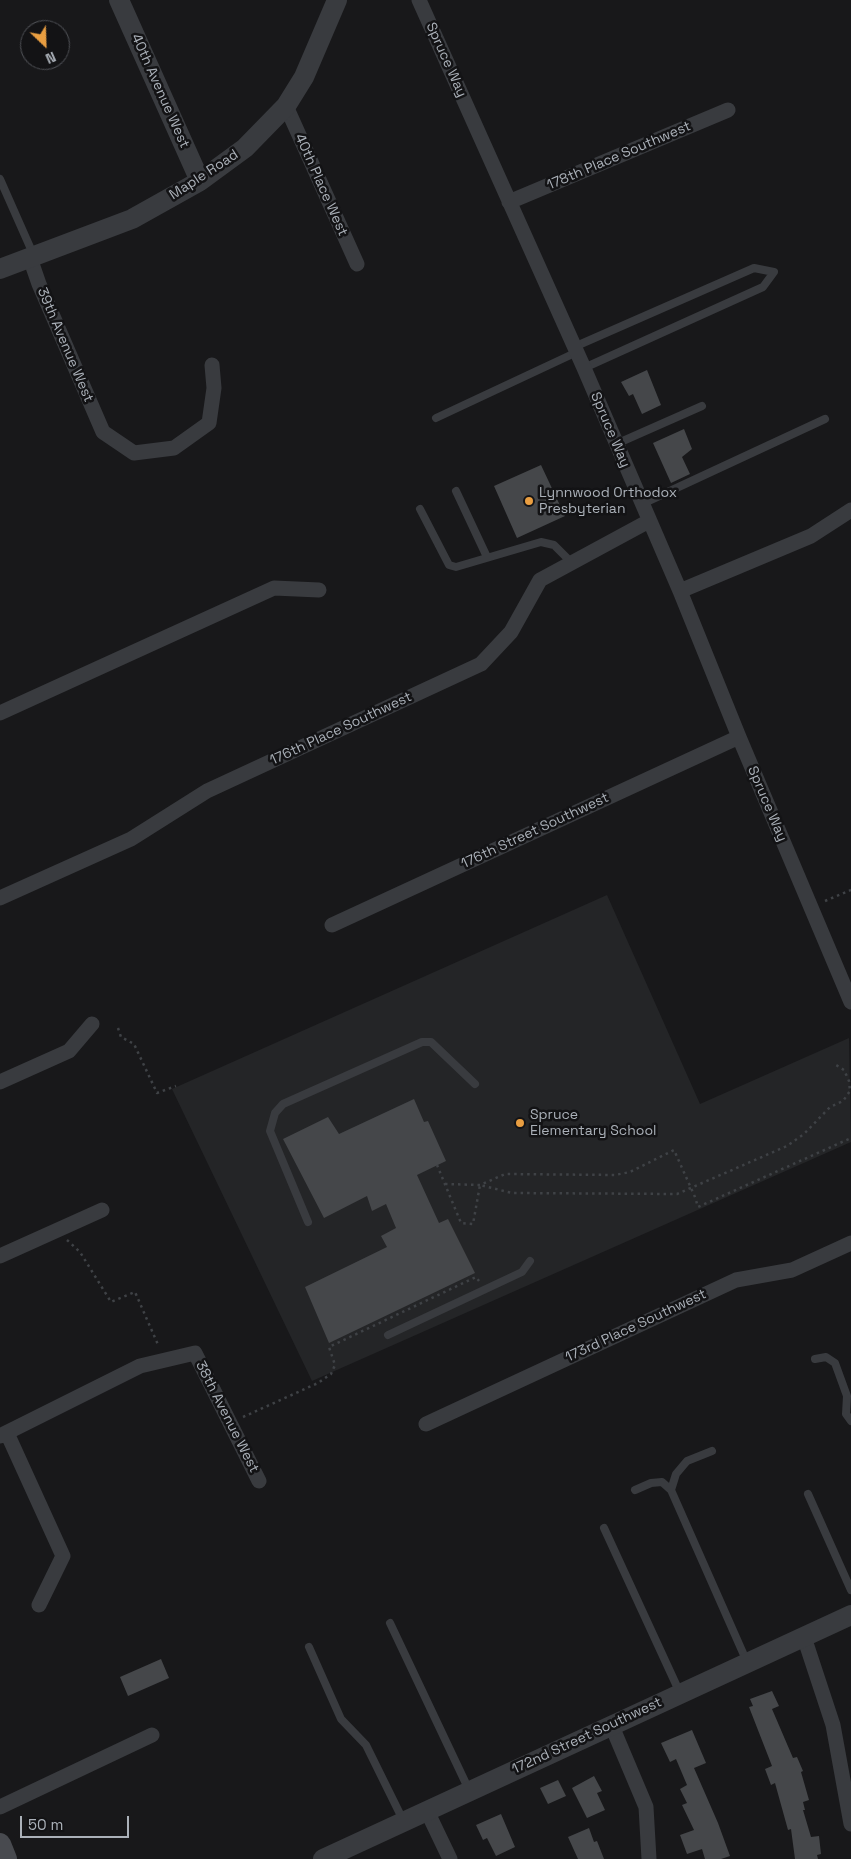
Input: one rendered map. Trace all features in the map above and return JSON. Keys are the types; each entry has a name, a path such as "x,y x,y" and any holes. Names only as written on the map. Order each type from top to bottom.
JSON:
{"main road":[{"path":"0,1844 6,1859"}],"street":[{"name":"40th Avenue West","path":"120,0 200,181"},
{"name":"Maple Road","path":"0,269 132,219 200,181 245,148 286,106 304,77 337,0"},
{"name":"Spruce Way","path":"419,0 584,368 680,591 811,908 846,974 851,1002"},
{"name":"40th Place West","path":"286,106 356,264"},
{"name":"178th Place Southwest","path":"509,202 728,110"},
{"name":"39th Avenue West","path":"32,257 38,284 103,432 134,453 174,448 209,423 214,388 212,366"},
{"path":"680,591 811,536 851,510"},
{"name":"176th Place Southwest","path":"0,898 130,838 207,791 482,664 511,632 540,580 649,521"},
{"path":"0,713 274,588 319,590"},
{"name":"176th Street Southwest","path":"332,925 739,737"},
{"path":"0,1082 69,1051 92,1024"},
{"path":"0,1256 102,1210"},
{"name":"173rd Place Southwest","path":"426,1424 736,1280 792,1270 851,1243"},
{"name":"38th Avenue West","path":"161,1361 195,1353 259,1481"},
{"path":"39,1605 63,1556 4,1434 140,1366 161,1361"},
{"name":"172nd Street Southwest","path":"323,1859 470,1792 611,1724 851,1615"},
{"path":"804,1637 833,1725 851,1824"},
{"path":"611,1724 646,1807 649,1859"},
{"path":"0,1807 152,1735"},
{"path":"427,1811 450,1859"}],"lane":[{"path":"0,179 32,257"},
{"path":"436,418 575,350 754,268 774,272 763,287 584,368"},
{"path":"616,444 702,406"},
{"path":"642,504 825,419"},
{"path":"456,491 487,557"},
{"path":"420,509 449,565 456,567 532,543 547,542 562,550 572,563"},
{"path":"308,1222 270,1131 275,1113 283,1104 422,1042 431,1042 475,1084"},
{"path":"388,1335 522,1272 530,1261"},
{"path":"815,1359 826,1357 835,1363 847,1396 846,1414 851,1421"},
{"path":"671,1490 676,1474 687,1461 712,1451"},
{"path":"635,1490 651,1483 662,1482 671,1490 747,1662"},
{"path":"808,1494 851,1590"},
{"path":"604,1528 680,1693"},
{"path":"390,1623 470,1792"},
{"path":"309,1647 341,1719 366,1745 404,1821"}],"path":[{"path":"811,908 851,890"},
{"path":"118,1028 122,1037 134,1044 157,1093 176,1086"},
{"path":"445,1184 480,1185 512,1193 677,1194 787,1146 804,1134 830,1107 844,1101 850,1091 849,1081 844,1070 833,1063"},
{"path":"480,1185 506,1174 615,1175 630,1172 674,1150 698,1207 851,1138"},
{"path":"437,1165 462,1223 473,1224 480,1185"},
{"path":"57,1230 80,1252 111,1302 135,1292 159,1348 161,1361"},
{"path":"230,1423 318,1382"}],"shaded area":[{"name":"Spruce Elementary School","path":"607,895 700,1104 849,1038 851,1142 312,1381 172,1089"}],"building":[{"path":"647,370 661,405 642,414 633,394 629,396 621,382"},
{"path":"684,429 692,449 682,457 690,474 671,483 653,443"},
{"name":"Lynnwood Orthodox Presbyterian","path":"541,465 565,516 517,538 494,486"},
{"path":"414,1099 424,1122 428,1121 446,1161 417,1175 439,1223 448,1219 475,1273 329,1343 305,1287 387,1247 381,1236 396,1228 386,1204 372,1211 367,1196 324,1218 283,1139 328,1117 339,1134"},
{"path":"161,1659 169,1678 128,1696 120,1677"},
{"path":"772,1691 779,1706 772,1709 793,1758 797,1757 803,1771 801,1772 809,1800 803,1802 805,1810 803,1810 811,1837 819,1836 821,1854 817,1855 818,1859 795,1859 791,1829 788,1830 775,1783 771,1785 765,1769 772,1766 749,1707 753,1706 750,1699"},
{"path":"692,1730 706,1763 694,1768 730,1856 721,1859 705,1859 702,1849 687,1854 680,1835 694,1830 682,1805 687,1803 680,1789 687,1785 676,1759 670,1762 661,1743"},
{"path":"594,1776 602,1791 597,1793 605,1810 587,1818 572,1788"},
{"path":"558,1780 566,1796 548,1804 540,1788"},
{"path":"501,1814 515,1847 496,1856 487,1838 483,1840 476,1825"},
{"path":"589,1828 594,1842 597,1841 604,1859 578,1859 568,1837"}],"place":[{"name":"Lynnwood Orthodox Presbyterian","path":"529,501"},
{"name":"Spruce Elementary School","path":"520,1123"}]}
